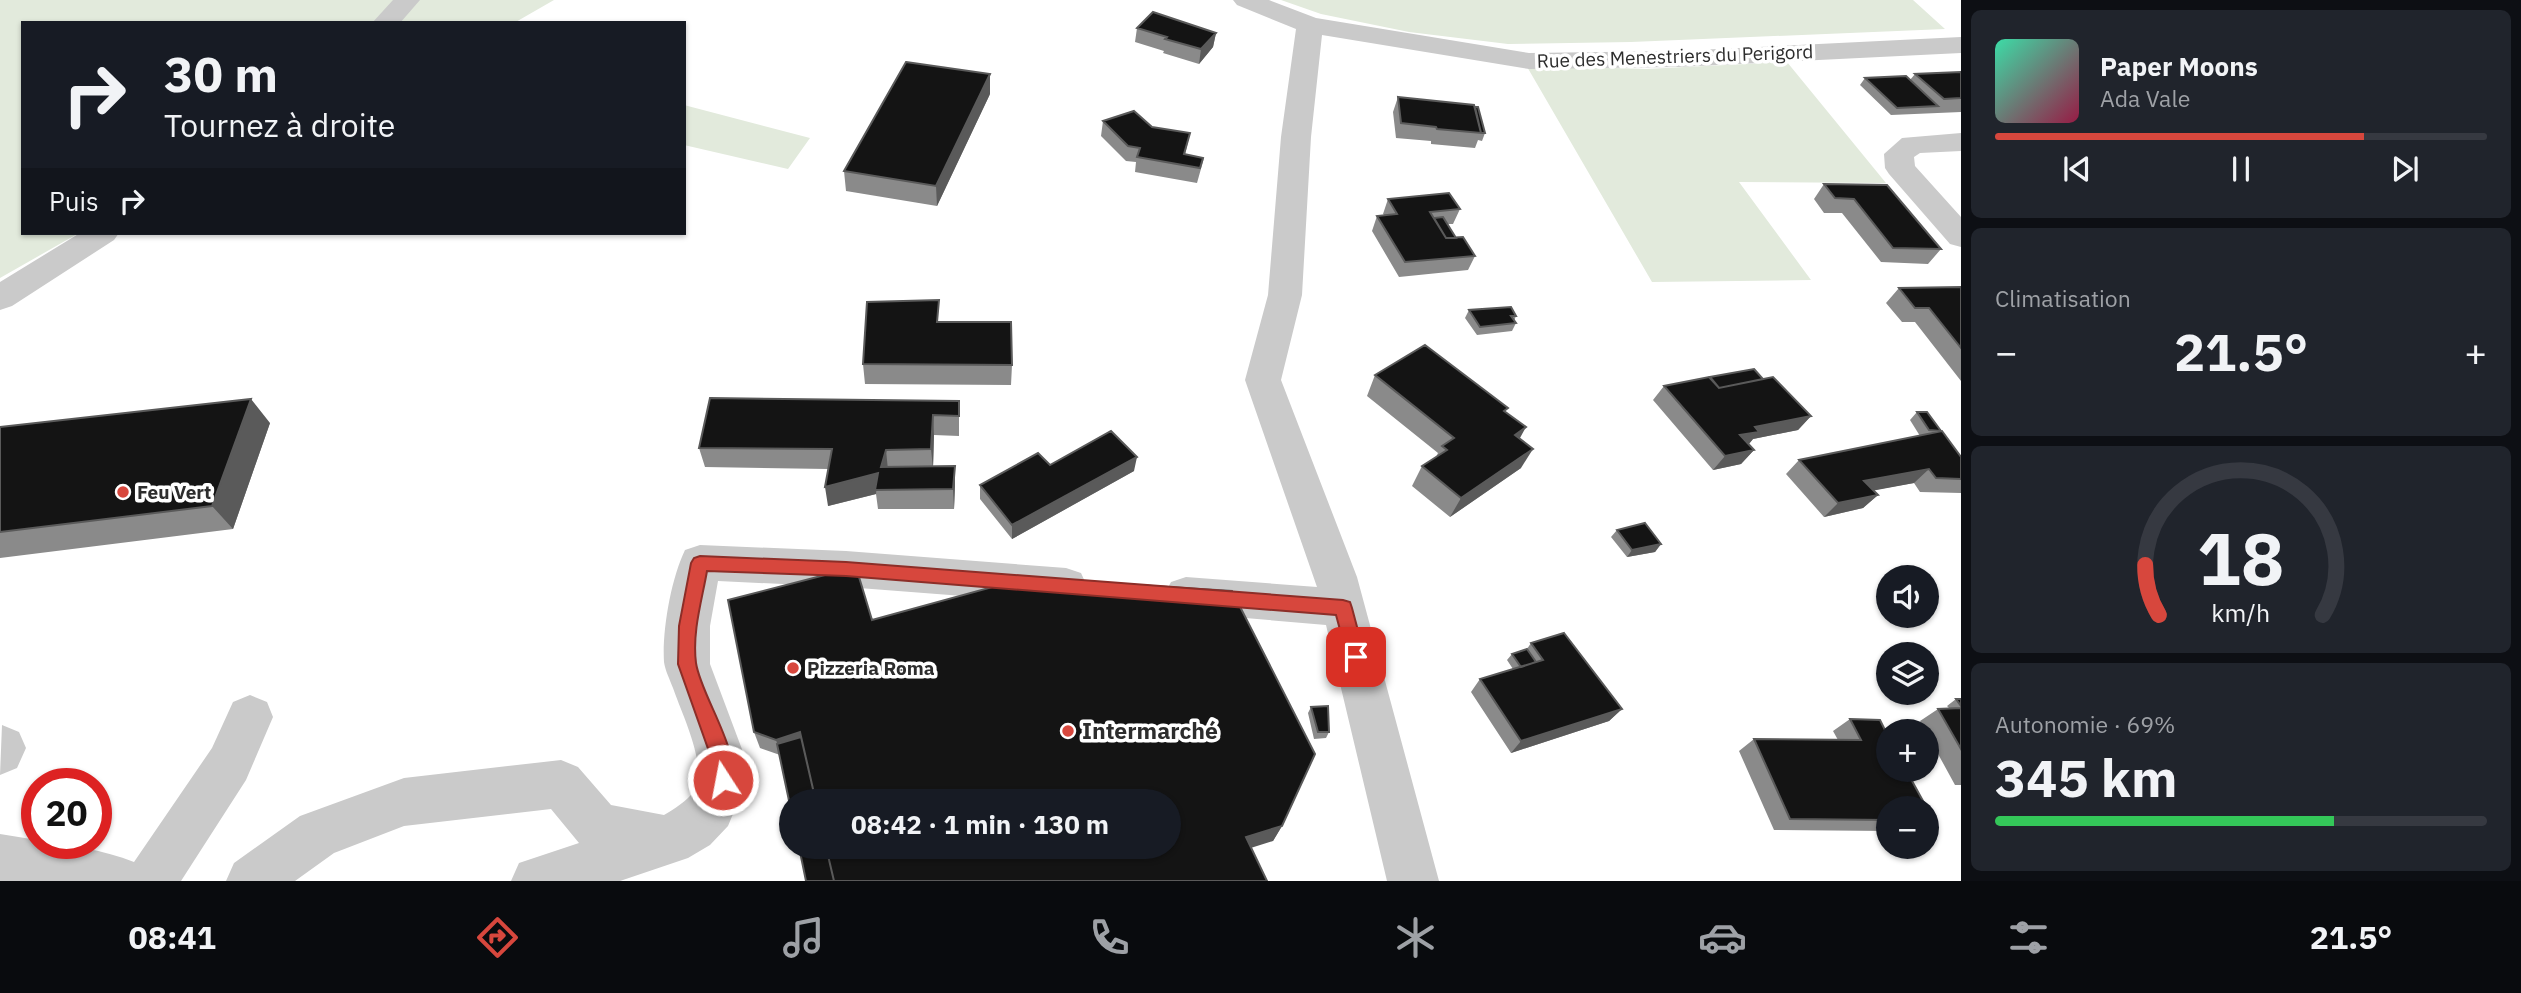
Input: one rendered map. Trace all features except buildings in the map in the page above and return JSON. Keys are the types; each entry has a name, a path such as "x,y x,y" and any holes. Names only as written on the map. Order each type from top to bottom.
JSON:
{"street":[{"path":"387,21 407,0"},
{"name":"Rue des Menestriers du Perigord","path":"1246,0 1310,24 1415,44 1529,61 1677,59 1961,45"},
{"path":"1310,24 1296,137 1285,295 1263,380 1339,592 1413,881"},
{"path":"1961,142 1912,145 1899,153 1900,167 1961,237"},
{"path":"0,298 100,235"},
{"path":"537,881 670,840 692,827 711,809 723,780 722,760 687,664 688,626 700,563 846,569 1108,589"},
{"path":"1150,593 1339,592"},
{"path":"151,881 229,764 250,718"},
{"path":"252,881 318,834 404,802 561,784 598,827 670,840"},
{"path":"0,859 118,881"}],"shaded area":[{"path":"0,0 554,0 517,21 21,21 21,235 75,235 0,278"},
{"path":"1281,0 1913,0 1945,29 1631,42 1508,44 1409,32 1321,14"},
{"path":"1787,62 1886,183 1739,182 1811,280 1652,282 1526,65 1646,69"},
{"path":"686,106 810,138 788,169 686,145"}],"place":[{"name":"Feu Vert","path":"123,492"},
{"name":"Pizzeria Roma","path":"793,668"},
{"name":"Intermarché","path":"1068,731"}],"route":[{"path":"723,780 722,760 687,664 688,626 700,563 846,569 1343,608 1356,657"}]}
